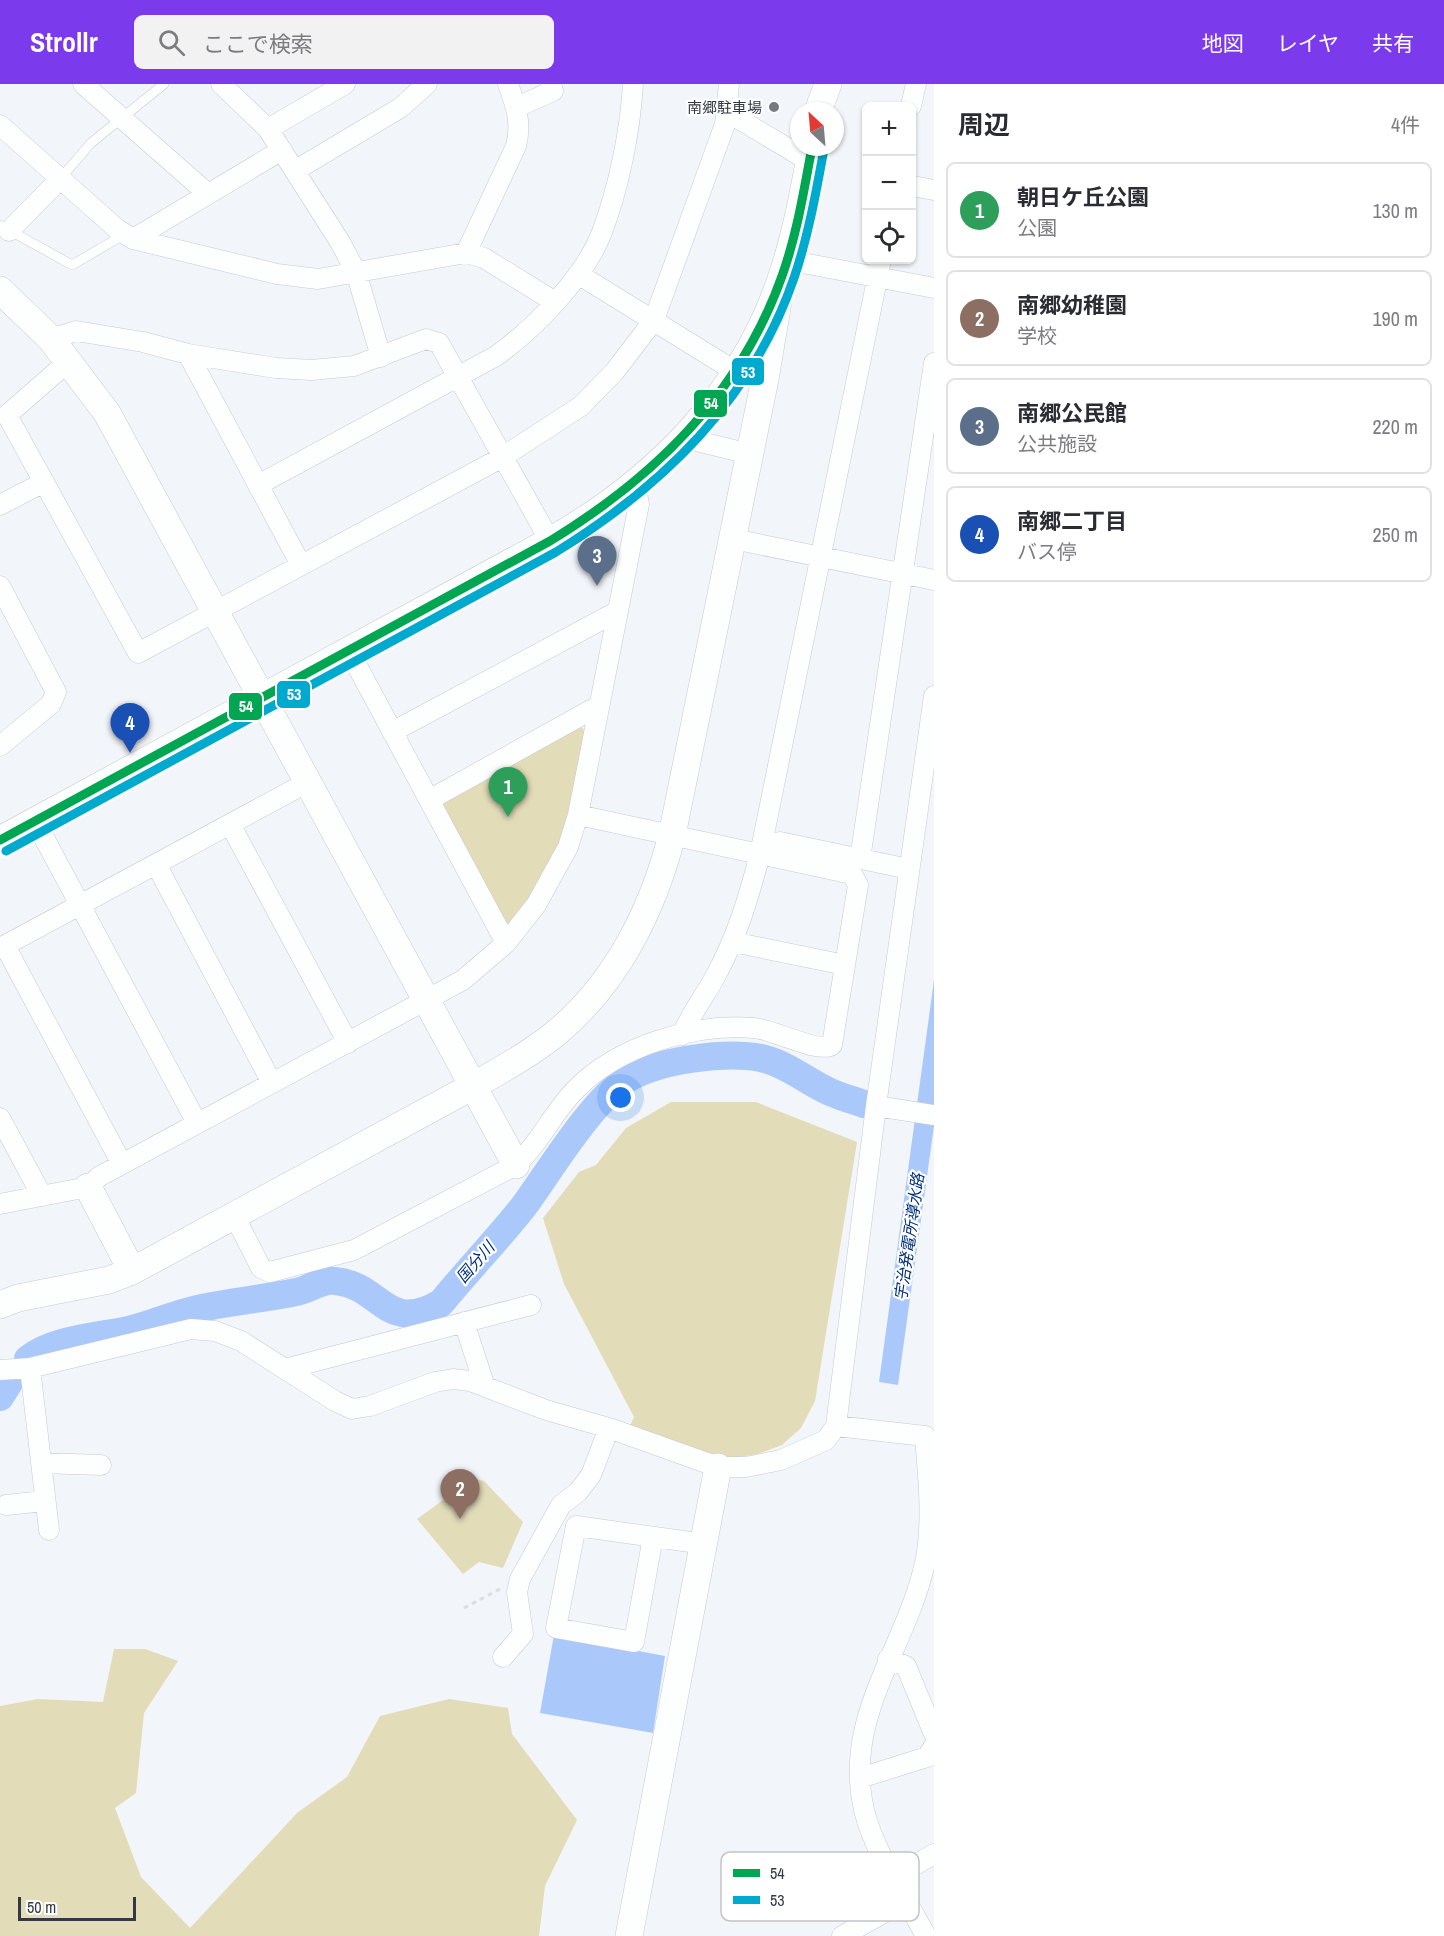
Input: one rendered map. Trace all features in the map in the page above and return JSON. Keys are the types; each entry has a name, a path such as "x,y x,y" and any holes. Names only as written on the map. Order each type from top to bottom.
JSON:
{"street":[{"path":"83,84 207,193"},
{"path":"221,84 268,129 296,170 356,273 381,357"},
{"path":"268,129 345,84"},
{"path":"296,170 400,108 427,84"},
{"path":"466,252 516,146 520,130 517,107 508,84"},
{"path":"517,107 553,92 551,84"},
{"path":"258,485 457,379 514,343 555,302 578,274 602,233 621,160 633,84"},
{"path":"69,361 7,415 138,653 501,458 581,406 615,371 654,320 724,124 729,84"},
{"path":"821,102 828,84"},
{"path":"912,102 916,84"},
{"path":"727,112 790,144"},
{"path":"0,125 129,236 277,274 318,279 466,252 484,258 555,302"},
{"path":"129,236 282,150"},
{"path":"0,1305 18,1299 109,1280 132,1271 473,1086 511,1064 556,1033 615,967 646,914 661,879 672,835 765,380 784,269 811,156"},
{"path":"4,228 60,179"},
{"path":"916,187 934,190"},
{"path":"784,269 879,269 934,288"},
{"path":"0,840 550,541 601,510 634,485 684,438 737,370 756,337 784,269"},
{"path":"681,1035 692,1011 715,978 733,942 760,854 879,269"},
{"path":"578,274 725,365 737,370 748,369 765,380"},
{"path":"0,290 51,339 107,413 516,1165"},
{"path":"51,339 76,331 143,342 188,354 276,368 312,370 354,366 426,339 439,343 501,458 550,541"},
{"path":"188,354 302,565"},
{"path":"860,859 934,363"},
{"path":"684,438 750,454"},
{"path":"0,506 44,482"},
{"path":"0,1204 88,1187 122,1164 463,980 506,943 536,904 557,871 578,815 639,504 634,485"},
{"path":"733,539 934,580"},
{"path":"0,586 57,692 51,704 0,746"},
{"path":"392,732 618,611"},
{"path":"349,651 506,943"},
{"path":"0,1370 30,1368 190,1329 215,1331 241,1341 335,1401 352,1409 370,1406 435,1382 453,1379 470,1381 546,1410 609,1428 718,1467 746,1467 781,1460 826,1440 836,1426 876,1106 934,696"},
{"path":"429,800 598,706"},
{"path":"122,1164 3,947 308,782"},
{"path":"234,1215 261,1268 270,1272 354,1250 516,1165 533,1149 575,1090 608,1063 681,1035 723,1028 755,1028 827,1049 832,1045 858,885 852,874 578,815"},
{"path":"34,821 197,1124"},
{"path":"230,824 348,1043"},
{"path":"760,854 769,846 780,842 909,869"},
{"path":"156,864 272,1083"},
{"path":"733,942 845,965"},
{"path":"876,1106 934,1115"},
{"path":"0,1118 42,1196"},
{"path":"88,1187 132,1271"},
{"path":"285,1369 531,1305"},
{"path":"464,1322 485,1387"},
{"path":"30,1368 49,1530"},
{"path":"836,1426 930,1431 930,1516 926,1558 916,1593 866,1717 860,1778 864,1810 882,1852"},
{"path":"503,1657 523,1634 517,1592 520,1579 561,1505 578,1492 591,1475 609,1428"},
{"path":"41,1463 100,1465"},
{"path":"629,1936 718,1467"},
{"path":"6,1505 45,1501"},
{"path":"653,1537 634,1642 556,1628 576,1526 705,1544"},
{"path":"888,1659 906,1666 934,1734"},
{"path":"860,1778 927,1757 934,1746"},
{"path":"919,1863 934,1854"},
{"path":"842,1936 869,1921"},
{"path":"918,1921 926,1936"}],"lane":[{"path":"60,179 91,143 164,84"},
{"path":"4,228 72,265 129,236"}],"path":[{"path":"464,1608 520,1579"}],"shaded area":[{"path":"577,724 587,732 576,787 555,859 516,925 504,923 442,807 445,797"},
{"path":"671,1102 756,1102 857,1142 815,1401 801,1428 782,1445 758,1454 728,1459 630,1426 634,1417 564,1284 543,1218 579,1172 596,1165 626,1128"},
{"path":"473,1478 484,1481 523,1522 503,1568 479,1562 463,1574 417,1519"},
{"path":"114,1649 145,1649 178,1661 144,1713 136,1793 115,1808 141,1877 190,1928 297,1813 347,1777 380,1716 449,1699 508,1708 512,1734 577,1820 545,1886 539,1936 0,1936 0,1706 38,1699 103,1702"}],"water":[{"name":"宇治発電所導水路","path":"934,980 934,1126 898,1385 879,1382"},
{"path":"554,1635 665,1656 653,1733 540,1713"}],"waterway":[{"name":"国分川","path":"28,1359 64,1342 132,1329 206,1307 296,1292 330,1281 351,1284 385,1306 407,1314 441,1303 524,1206 572,1137 600,1102 627,1079 656,1067 711,1057 761,1058 788,1068 821,1088 864,1104"},
{"name":"国分川","path":"0,1397 10,1381"}],"transit line":[{"name":"54","path":"0,840 550,541 625,489 690,429 718,395 743,358 764,319 782,276 800,212 810,156"},
{"name":"53","path":"6,851 556,552 632,498 699,436 728,401 754,363 776,322 794,278 808,231 823,156"}],"place":[{"name":"南郷駐車場","path":"774,107"},
{"name":"南郷公民館","path":"597,586"},
{"name":"南郷二丁目","path":"130,753"},
{"name":"朝日ケ丘公園","path":"508,817"},
{"name":"南郷幼稚園","path":"460,1519"}]}
